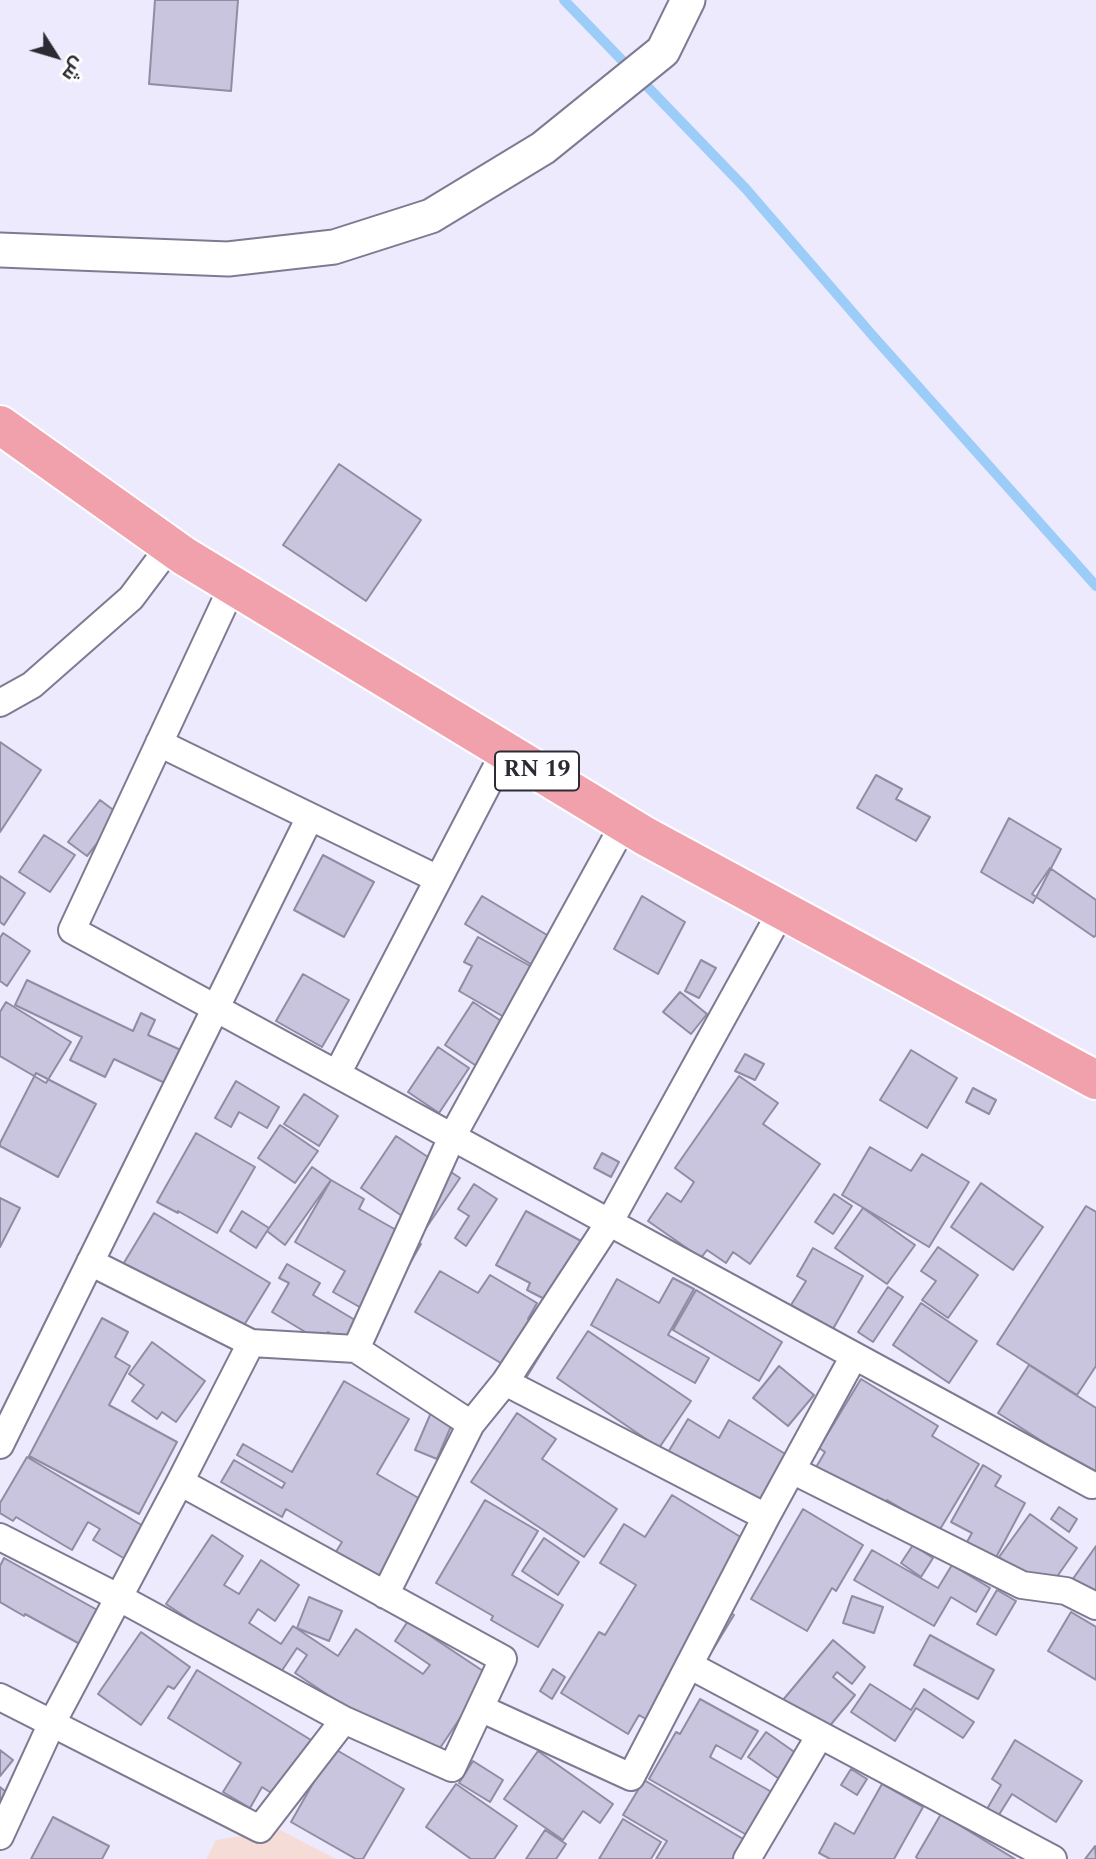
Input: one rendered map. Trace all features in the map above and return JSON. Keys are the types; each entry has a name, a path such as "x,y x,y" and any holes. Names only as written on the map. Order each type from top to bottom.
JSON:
{"main road":[{"name":"RN 19","path":"0,425 170,546 624,824 1096,1080"}],"street":[{"path":"0,250 228,259 334,247 431,216 543,148 663,51 688,0"},
{"path":"0,703 32,685 131,598 170,546"},
{"path":"233,585 72,930 1091,1485"},
{"path":"159,743 438,879"},
{"path":"337,1074 505,751"},
{"path":"0,1445 310,817"},
{"path":"356,1349 452,1137 624,824"},
{"path":"385,1595 471,1424 505,1382 609,1223 782,910"},
{"path":"90,1262 251,1343 356,1349 471,1424"},
{"path":"0,1836 52,1723 251,1343"},
{"path":"480,1708 631,1777 766,1517 854,1356"},
{"path":"505,1382 766,1517"},
{"path":"792,1470 1022,1585 1066,1591 1096,1606"},
{"path":"0,1537 118,1597 344,1720 452,1768 503,1659 180,1482"},
{"path":"689,1665 1053,1859"},
{"path":"0,1697 260,1829 344,1720"},
{"path":"747,1859 820,1735"}],"shaded area":[{"path":"280,1830 336,1859 206,1859 216,1840"}],"building":[{"path":"155,0 238,0 231,91 149,84"},
{"path":"339,464 421,520 366,601 283,545"},
{"path":"0,742 41,770 0,832"},
{"path":"876,775 902,789 896,799 930,817 916,841 857,808"},
{"path":"100,800 120,815 87,856 68,842"},
{"path":"1009,818 1061,849 1033,903 981,872"},
{"path":"44,835 75,855 50,892 19,872"},
{"path":"323,855 374,882 344,937 294,910"},
{"path":"1050,868 1096,900 1094,937 1032,894"},
{"path":"0,876 25,893 4,925 0,922"},
{"path":"482,896 557,941 539,969 465,924"},
{"path":"642,896 685,922 658,974 614,949"},
{"path":"3,933 30,951 7,986 0,981 0,938"},
{"path":"478,937 539,971 511,1021 459,991 472,966 464,962"},
{"path":"701,960 716,968 699,998 685,991"},
{"path":"303,974 349,1000 322,1047 276,1021"},
{"path":"27,980 133,1031 141,1013 155,1020 148,1035 185,1052 169,1085 114,1059 105,1077 70,1060 82,1037 15,1005"},
{"path":"680,992 707,1014 691,1034 663,1012"},
{"path":"6,1002 71,1042 46,1083 0,1056 0,1012"},
{"path":"473,1002 510,1027 481,1069 445,1045"},
{"path":"438,1047 469,1068 439,1113 408,1092"},
{"path":"911,1050 957,1078 927,1128 880,1100"},
{"path":"745,1054 764,1064 755,1080 735,1071"},
{"path":"36,1073 96,1104 58,1177 0,1146"},
{"path":"739,1076 778,1103 763,1124 820,1164 750,1264 733,1252 726,1263 707,1250 701,1258 648,1221 667,1193 681,1202 694,1182 675,1168"},
{"path":"236,1081 279,1107 267,1128 239,1112 231,1127 215,1118"},
{"path":"973,1088 996,1100 989,1114 966,1102"},
{"path":"304,1094 338,1116 319,1146 284,1124"},
{"path":"280,1125 318,1151 295,1183 258,1158"},
{"path":"196,1133 255,1167 217,1233 157,1202"},
{"path":"396,1136 460,1178 424,1231 361,1188"},
{"path":"870,1147 911,1171 922,1154 969,1182 929,1247 842,1195"},
{"path":"602,1153 619,1162 611,1177 594,1168"},
{"path":"312,1167 331,1180 285,1245 267,1231"},
{"path":"331,1180 364,1199 359,1209 421,1244 379,1318 333,1292 345,1271 295,1242"},
{"path":"981,1183 1043,1227 1013,1270 951,1227"},
{"path":"474,1184 497,1199 466,1246 455,1238 469,1216 458,1209"},
{"path":"834,1194 852,1206 833,1234 815,1222"},
{"path":"0,1198 20,1208 0,1247"},
{"path":"1086,1206 1096,1212 1096,1366 1077,1395 997,1344"},
{"path":"863,1208 915,1245 887,1284 835,1248"},
{"path":"242,1211 269,1228 256,1248 230,1231"},
{"path":"526,1211 592,1247 560,1307 527,1290 530,1283 496,1265"},
{"path":"154,1213 270,1283 238,1335 119,1271"},
{"path":"938,1247 978,1275 948,1318 922,1300 936,1281 921,1271"},
{"path":"813,1248 863,1276 833,1329 791,1305 806,1281 797,1276"},
{"path":"287,1264 320,1283 313,1295 365,1326 353,1347 328,1332 322,1342 272,1312 289,1283 279,1278"},
{"path":"440,1271 478,1293 490,1275 537,1303 528,1319 553,1334 526,1378 415,1312"},
{"path":"673,1278 694,1289 668,1335 709,1358 695,1383 591,1325 617,1279 659,1303"},
{"path":"888,1287 903,1297 873,1342 858,1332"},
{"path":"696,1290 782,1342 759,1381 673,1330"},
{"path":"921,1303 977,1341 949,1383 893,1345"},
{"path":"102,1318 128,1332 115,1357 130,1366 109,1405 177,1442 139,1514 29,1456"},
{"path":"588,1331 691,1401 659,1448 557,1378"},
{"path":"152,1342 205,1381 176,1422 162,1412 157,1419 132,1401 144,1385 129,1374"},
{"path":"1029,1365 1096,1408 1096,1476 998,1413"},
{"path":"779,1366 814,1395 788,1426 753,1398"},
{"path":"861,1379 938,1426 932,1436 979,1464 939,1531 887,1500 872,1526 805,1486 825,1452 819,1448"},
{"path":"344,1381 409,1419 377,1474 434,1507 388,1586 334,1555 342,1542 286,1509 282,1517 221,1482 234,1460 282,1488 285,1483 237,1455 243,1444 292,1472"},
{"path":"433,1408 455,1417 437,1459 415,1450"},
{"path":"517,1413 556,1439 542,1459 617,1509 584,1557 471,1482"},
{"path":"688,1419 719,1438 729,1420 797,1461 768,1509 667,1454"},
{"path":"27,1457 160,1536 142,1569 93,1540 100,1529 88,1522 72,1550 16,1517 13,1521 0,1513 0,1503"},
{"path":"983,1465 1001,1476 995,1486 1025,1503 993,1563 964,1547 972,1533 951,1522"},
{"path":"672,1495 752,1544 726,1610 734,1615 664,1730 639,1715 628,1734 561,1693 599,1632 605,1635 636,1585 600,1563 624,1524 645,1537"},
{"path":"485,1500 538,1531 512,1575 563,1605 538,1647 491,1620 493,1616 436,1583"},
{"path":"1059,1507 1077,1519 1069,1532 1051,1519"},
{"path":"803,1509 863,1545 836,1591 832,1588 807,1631 751,1599"},
{"path":"1030,1514 1077,1548 1047,1591 999,1557"},
{"path":"212,1535 243,1556 224,1585 239,1594 261,1560 299,1585 275,1621 258,1609 249,1623 281,1644 293,1626 338,1656 356,1629 423,1674 430,1665 395,1641 408,1621 489,1675 434,1757 385,1733 295,1673 307,1655 297,1648 277,1678 166,1604"},
{"path":"544,1538 579,1562 558,1595 522,1571"},
{"path":"913,1545 933,1558 921,1577 901,1563"},
{"path":"1096,1546 1096,1601 1070,1583"},
{"path":"872,1550 938,1588 952,1565 990,1588 976,1612 951,1597 934,1626 854,1580"},
{"path":"4,1558 108,1616 89,1649 0,1602 0,1566"},
{"path":"997,1590 1016,1601 996,1635 977,1624"},
{"path":"852,1596 883,1607 874,1633 843,1623"},
{"path":"309,1597 342,1611 329,1641 297,1628"},
{"path":"1071,1612 1096,1627 1096,1680 1048,1651"},
{"path":"141,1632 190,1667 174,1689 168,1686 141,1725 98,1694"},
{"path":"930,1635 994,1670 978,1699 914,1665"},
{"path":"833,1640 865,1667 852,1684 837,1672 833,1677 855,1695 824,1733 783,1700"},
{"path":"553,1669 565,1677 552,1699 540,1691"},
{"path":"197,1670 311,1740 276,1796 262,1787 250,1808 223,1792 241,1763 168,1718"},
{"path":"870,1684 911,1710 924,1689 974,1722 963,1738 916,1708 895,1741 851,1712"},
{"path":"700,1699 758,1731 741,1759 716,1745 710,1757 777,1795 752,1838 649,1779 676,1732 680,1734"},
{"path":"766,1732 810,1763 792,1788 748,1757"},
{"path":"1015,1740 1082,1781 1056,1822 1012,1794 995,1821 984,1814 1001,1785 992,1779"},
{"path":"333,1748 404,1789 363,1859 356,1859 291,1822"},
{"path":"0,1750 13,1760 0,1776"},
{"path":"538,1751 613,1804 600,1823 583,1811 563,1840 504,1799"},
{"path":"473,1761 503,1780 490,1802 459,1783"},
{"path":"851,1769 867,1779 857,1795 841,1785"},
{"path":"644,1780 765,1852 761,1859 656,1859 667,1841 623,1815"},
{"path":"456,1784 517,1826 494,1859 471,1859 426,1827"},
{"path":"882,1784 923,1807 894,1859 830,1859 819,1853 835,1823 854,1834"},
{"path":"0,1787 12,1797 0,1812"},
{"path":"941,1814 1015,1859 918,1859 916,1857"},
{"path":"53,1817 109,1846 102,1859 31,1859"},
{"path":"623,1819 661,1842 651,1859 599,1859"},
{"path":"545,1830 566,1844 556,1859 526,1859"},
{"path":"1095,1846 1096,1859 1085,1859"}],"waterway":[{"path":"564,0 746,189 1096,586"}]}
